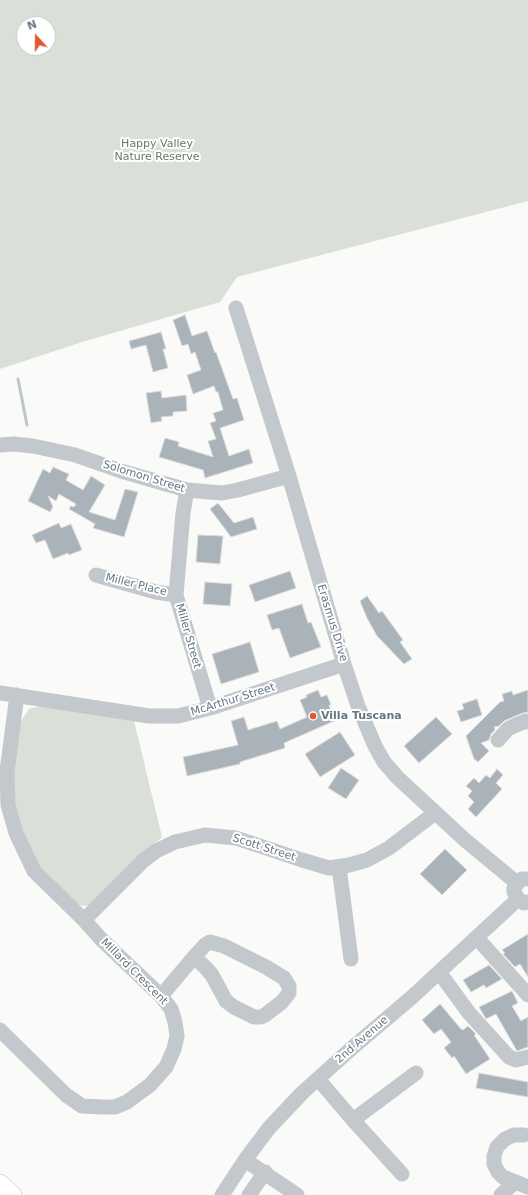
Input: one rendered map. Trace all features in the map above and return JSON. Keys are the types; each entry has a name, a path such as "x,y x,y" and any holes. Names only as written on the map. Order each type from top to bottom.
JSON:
{"main road":[{"path":"0,1184 12,1195"}],"street":[{"name":"Erasmus Drive","path":"236,308 344,664 366,726 384,762 398,778 435,813 522,881"},
{"name":"Solomon Street","path":"0,445 14,444 33,446 75,454 121,471 187,490 222,493 288,476"},
{"name":"Miller Street","path":"187,490 183,512 176,594 210,708"},
{"name":"Miller Place","path":"96,575 156,592 176,594"},
{"name":"McArthur Street","path":"0,693 149,716 178,716 210,708 344,664"},
{"name":"Millard Crescent","path":"0,1030 66,1095 82,1106 102,1107 115,1106 127,1102 150,1085 166,1067 174,1049 177,1036 176,1022 171,1009 161,996 101,939 84,920 34,871 16,833 8,805 7,771 17,695"},
{"path":"498,740 508,729 526,721 528,722"},
{"name":"Scott Street","path":"84,920 143,861 156,851 175,842 205,835 236,838 329,868 367,860 389,848 435,813"},
{"path":"340,866 351,959"},
{"path":"522,881 514,888 514,892 523,901"},
{"name":"2nd Avenue","path":"222,1195 245,1160 269,1128 302,1093 477,938 523,901"},
{"path":"477,938 528,995"},
{"path":"161,996 205,945 210,942 266,966 284,978 289,986 289,993 282,1002 265,1015 254,1017 234,1007 226,1001 212,975 194,958"},
{"path":"439,972 469,1013 509,1057 516,1060 528,1057"},
{"path":"353,1120 416,1073"},
{"path":"318,1079 402,1174"},
{"path":"521,1184 503,1177 498,1172 494,1164 494,1156 497,1148 505,1139 514,1135 524,1135"},
{"path":"245,1160 297,1195"},
{"path":"249,1195 264,1172"},
{"path":"501,1195 521,1184"}],"green space":[{"name":"Happy Valley Nature Reserve","path":"0,0 528,0 528,201 237,277 220,302 82,342 0,369"},
{"path":"40,706 134,721 162,837 91,904 86,906 77,905 34,861 15,811 14,763 21,721 29,709"}],"building":[{"path":"185,315 192,336 207,331 233,399 237,398 244,420 220,428 229,456 249,449 253,463 205,478 203,470 159,457 165,438 179,442 178,446 213,457 208,441 216,439 210,423 216,421 213,413 223,410 218,392 216,392 214,386 193,394 187,375 201,370 195,352 191,354 188,344 182,346 173,320"},
{"path":"161,332 166,349 163,349 168,368 153,372 146,345 131,349 129,341"},
{"path":"161,391 162,398 186,395 187,411 173,412 173,416 161,417 162,421 151,423 146,393"},
{"path":"53,467 69,474 66,480 83,490 91,476 105,485 89,512 115,520 125,489 138,492 124,537 93,528 95,524 69,509 71,506 74,507 76,504 59,494 56,501 48,496 53,507 50,512 28,501 43,469 50,473"},
{"path":"218,503 234,523 253,517 257,529 231,537 210,509"},
{"path":"59,523 61,528 71,524 82,550 69,555 68,553 53,559 45,540 36,543 32,535"},
{"path":"198,535 223,536 220,564 196,562"},
{"path":"290,571 296,588 255,602 249,585"},
{"path":"205,582 232,584 230,606 203,604"},
{"path":"367,596 379,613 382,611 403,640 400,642 412,659 404,664 377,636 360,601"},
{"path":"302,604 308,623 311,622 321,647 290,658 279,628 272,630 267,615"},
{"path":"250,642 259,672 221,684 212,654"},
{"path":"318,690 321,697 327,695 331,705 329,705 334,721 284,743 285,748 240,762 240,764 187,776 183,757 238,745 231,721 244,717 248,730 277,721 280,729 307,717 300,700 307,697 306,695"},
{"path":"528,690 528,712 513,717 504,721 499,726 494,727 495,730 491,734 489,740 481,743 489,751 478,762 474,759 466,736 500,702 504,701 502,694 512,691 513,695"},
{"path":"477,699 482,715 461,722 457,711 464,709 462,704"},
{"path":"436,717 452,734 419,763 404,746"},
{"path":"340,732 355,755 320,777 305,754"},
{"path":"341,768 359,780 346,799 328,788"},
{"path":"497,769 503,775 496,783 502,789 476,817 468,809 474,802 468,796 472,791 466,786 474,778 479,783 486,775 490,778"},
{"path":"445,849 467,870 442,895 420,874"},
{"path":"528,934 528,977 520,964 515,967 503,954 505,953 502,950"},
{"path":"489,965 502,979 486,988 484,985 471,992 463,980"},
{"path":"512,991 518,1003 512,1006 521,1021 528,1017 528,1047 517,1051 496,1014 486,1019 479,1007"},
{"path":"440,1004 461,1029 463,1030 468,1026 476,1034 474,1035 490,1059 466,1074 454,1056 452,1058 444,1048 451,1042 441,1029 434,1034 422,1020"},
{"path":"479,1073 528,1082 528,1097 476,1088"}],"waterway":[{"path":"18,379 27,425"}],"place":[{"name":"Villa Tuscana","path":"313,716"}]}
